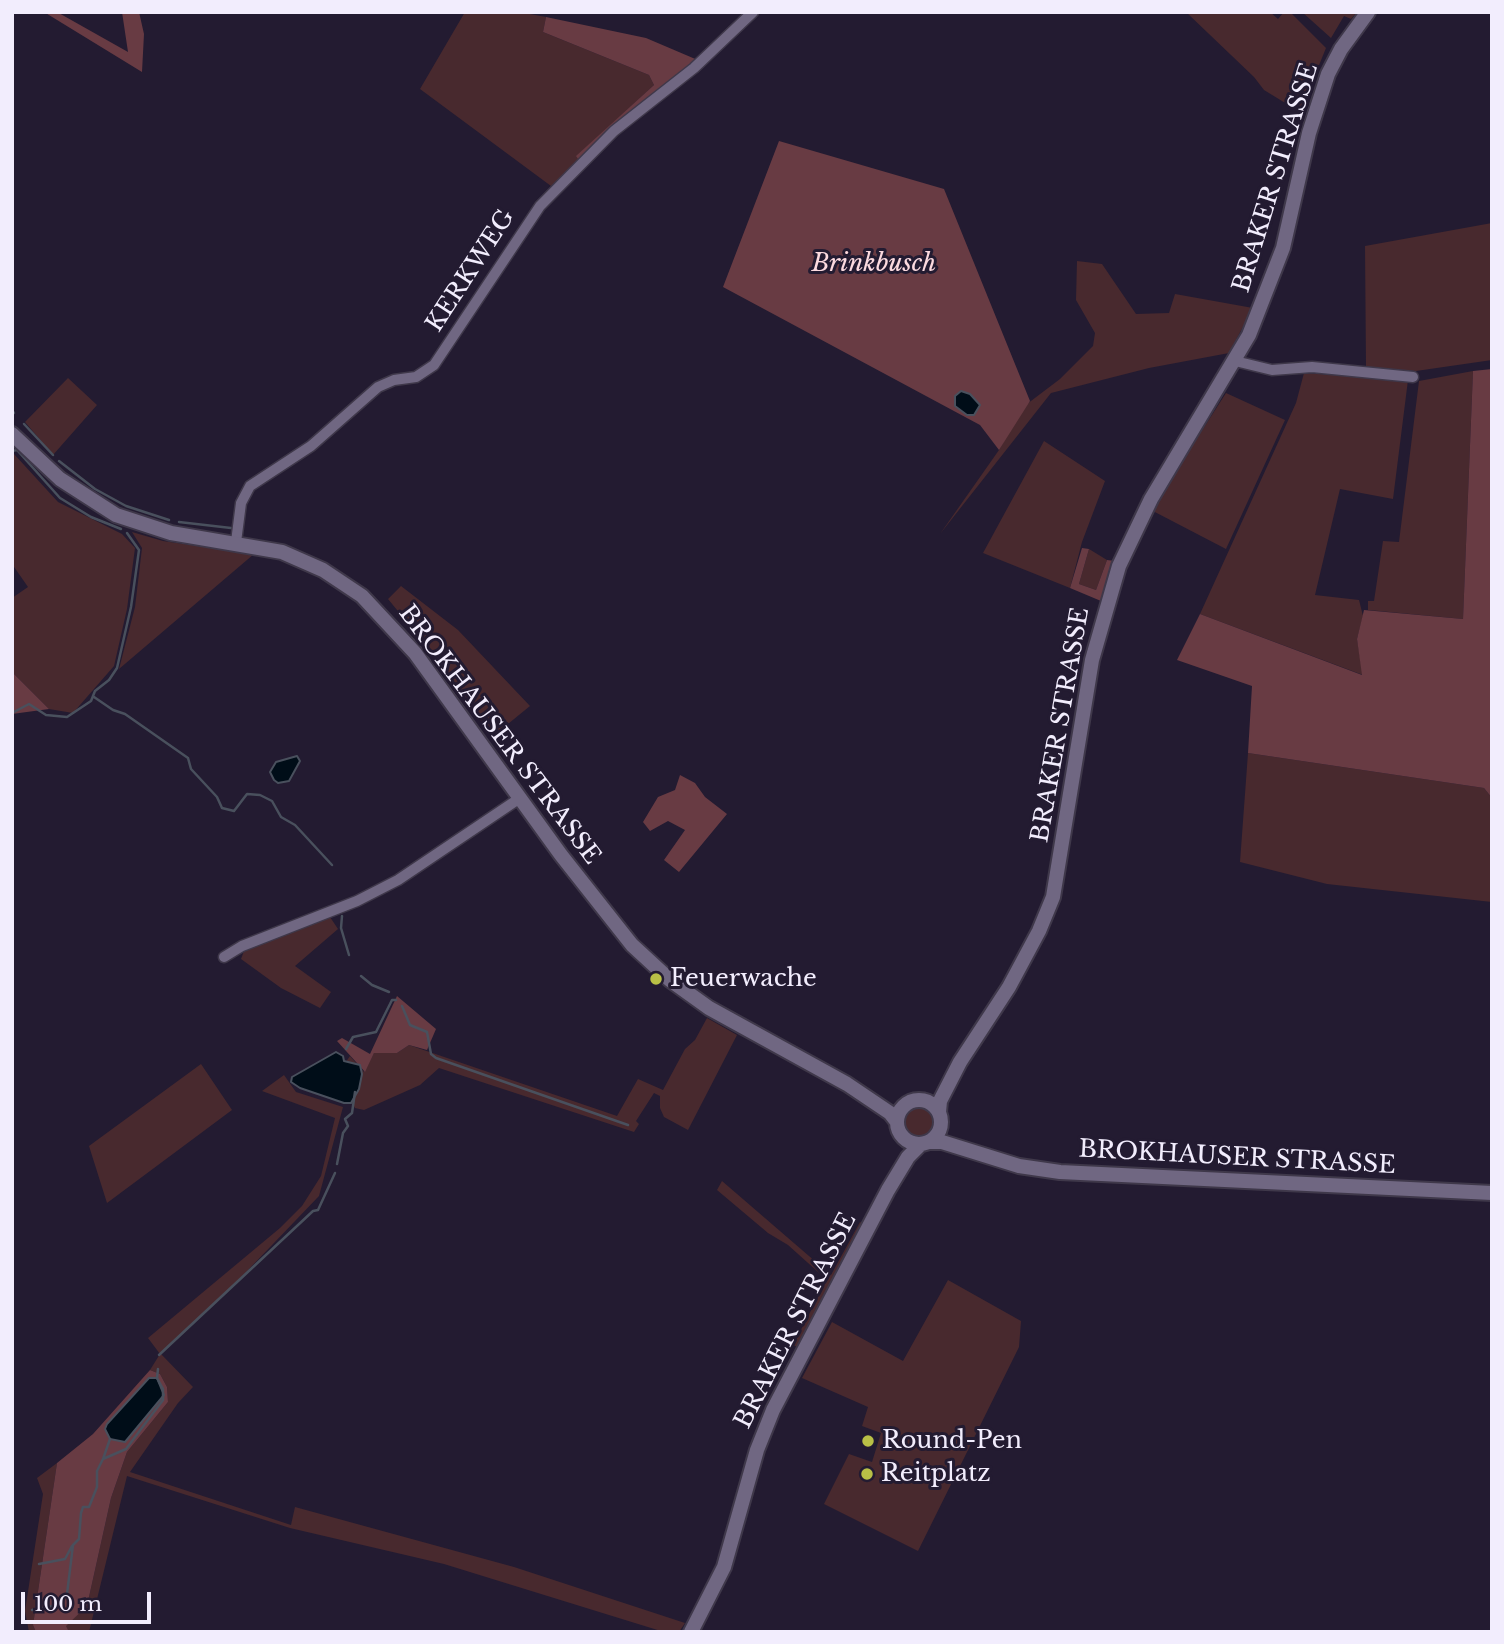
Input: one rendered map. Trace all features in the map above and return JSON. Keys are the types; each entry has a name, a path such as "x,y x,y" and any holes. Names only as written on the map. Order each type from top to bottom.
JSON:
{"street":[{"name":"KERKWEG","path":"236,542 242,503 250,486 311,446 378,387 416,377 434,365 540,206 608,136 694,68 753,12"},
{"name":"BRAKER STRASSE","path":"940,1117 940,1101 960,1062 1004,994 1039,932 1053,897 1092,660 1119,566 1151,499 1249,335 1283,248 1309,133 1328,74 1341,49 1368,12"},
{"path":"1235,361 1272,370 1312,367 1413,377"},
{"name":"BROKHAUSER STRASSE","path":"12,434 60,480 116,515 163,531 282,552 323,570 371,604 415,653 603,912 657,969 709,1008 847,1084 890,1113 899,1129"},
{"path":"225,957 242,946 357,901 398,880 520,798"},
{"name":"BRAKER STRASSE","path":"915,1102 932,1096 960,1062"},
{"name":"BROKHAUSER STRASSE","path":"847,1084 895,1104 915,1102"},
{"path":"915,1102 940,1117 939,1133 925,1143 899,1129 902,1108 915,1102"},
{"name":"BROKHAUSER STRASSE","path":"940,1117 951,1135 983,1155"},
{"name":"BRAKER STRASSE","path":"888,1190 903,1148 899,1129"},
{"name":"BROKHAUSER STRASSE","path":"925,1143 983,1155 1019,1166 1060,1172 1492,1192"},
{"name":"BRAKER STRASSE","path":"691,1632 724,1567 757,1450 773,1410 888,1190 908,1157 925,1143"}],"shaded area":[{"path":"465,12 519,12 546,17 543,32 649,75 654,85 577,156 579,160 551,186 420,89"},
{"path":"1186,12 1270,12 1278,19 1284,12 1290,12 1326,48 1300,112 1264,90 1254,77"},
{"path":"1302,12 1357,12 1351,19 1344,16 1331,38"},
{"path":"1492,223 1492,360 1416,371 1366,367 1365,246"},
{"path":"1077,261 1102,264 1136,314 1169,313 1175,294 1253,308 1229,353 1149,368 1051,393 940,534 999,450 1023,407 1060,379 1093,346 1095,333 1076,300"},
{"path":"1473,371 1463,619 1368,610 1368,601 1374,601 1383,541 1399,542 1419,381"},
{"path":"1304,373 1408,380 1393,499 1340,489 1315,595 1359,600 1363,616 1357,639 1363,675 1200,614 1296,403"},
{"path":"68,378 97,405 53,455 25,422"},
{"path":"961,391 970,394 980,405 974,415 967,415 955,406 955,396"},
{"path":"1226,393 1285,420 1226,549 1151,510"},
{"path":"1044,441 1105,481 1082,542 1070,588 983,553"},
{"path":"14,454 58,502 122,534 135,548 127,609 114,666 73,713 49,709 12,672 12,598 28,587 12,564"},
{"path":"132,532 163,541 254,554 119,669 135,607 142,548"},
{"path":"1089,549 1107,560 1096,590 1079,584"},
{"path":"401,586 458,630 530,706 492,737 434,655 388,599"},
{"path":"1248,753 1484,788 1492,798 1492,902 1327,884 1240,862"},
{"path":"297,756 300,761 289,781 278,783 274,780 270,772 276,762"},
{"path":"330,917 338,929 295,966 331,992 320,1008 281,988 241,959 244,951"},
{"path":"707,1018 737,1035 688,1130 664,1117 660,1108 660,1096 654,1093 636,1121 639,1124 634,1132 439,1068 420,1085 364,1110 355,1108 349,1097 343,1066 350,1056 364,1072 374,1053 397,1053 409,1045 617,1116 638,1079 663,1090 685,1049 695,1040"},
{"path":"336,1052 343,1056 344,1061 360,1065 362,1074 359,1089 351,1103 300,1088 291,1082 292,1077"},
{"path":"201,1064 232,1110 107,1203 89,1146"},
{"path":"284,1075 296,1092 343,1107 319,1196 226,1293 161,1354 193,1387 178,1403 130,1472 291,1525 295,1507 514,1567 685,1623 679,1632 664,1632 444,1564 290,1528 127,1476 89,1632 69,1632 65,1626 87,1606 111,1498 127,1452 168,1402 167,1387 160,1374 150,1370 160,1354 148,1338 280,1228 302,1206 321,1176 335,1118 262,1091"},
{"path":"919,1107 931,1111 935,1123 931,1135 919,1139 907,1135 903,1123 907,1111"},
{"path":"722,1181 831,1275 860,1222 865,1225 799,1348 793,1345 827,1280 788,1245 768,1233 717,1190"},
{"path":"948,1280 1021,1321 1019,1347 918,1551 824,1504 849,1454 872,1462 881,1433 862,1426 868,1407 802,1378 832,1322 903,1361"},
{"path":"149,1378 157,1378 164,1395 125,1442 110,1439 105,1429 107,1424"},
{"path":"57,1463 33,1625 36,1632 29,1632 25,1611 43,1494 37,1478"}],"green space":[{"path":"44,12 57,12 128,52 122,12 139,12 144,34 142,72"},
{"path":"546,17 646,38 700,61 583,166 576,156 654,85 649,75 543,32"},
{"name":"Brinkbusch","path":"779,141 944,189 1030,401 999,450 980,425 723,287"},
{"path":"1492,369 1492,798 1484,788 1248,753 1252,686 1177,660 1200,614 1362,675 1357,639 1364,610 1463,619 1473,371"},
{"path":"1082,548 1089,549 1079,584 1096,590 1107,560 1115,561 1101,601 1070,588"},
{"path":"12,672 49,709 12,714"},
{"path":"680,775 695,783 705,797 727,814 679,872 664,860 685,830 668,821 650,831 643,822 658,797 675,790"},
{"path":"397,996 436,1029 427,1050 409,1045 397,1053 374,1053 365,1072 337,1041 342,1038 370,1054"},
{"path":"150,1370 160,1374 167,1387 168,1402 127,1452 111,1498 87,1606 66,1626 69,1632 36,1632 33,1625 57,1463 93,1434"}],"waterway":[{"path":"24,424 53,455"},
{"path":"12,451 17,450 60,498 91,517 121,529"},
{"path":"59,461 95,489 126,506 169,520"},
{"path":"179,522 231,528"},
{"path":"12,713 29,704 46,715 67,717 91,701 95,691 109,680 117,668 131,607 139,550 127,533"},
{"path":"94,697 113,710 125,714 188,758 191,769 217,797 222,808 234,811 247,794 260,795 272,801 281,817 295,825 332,865"},
{"path":"342,916 341,928 349,955"},
{"path":"361,976 372,985 389,992"},
{"path":"346,1049 353,1037 376,1032 392,1000 396,1000"},
{"path":"402,1006 410,1025 427,1032 431,1054 436,1058 628,1125"},
{"path":"337,1164 343,1133 348,1126 345,1119 352,1113 355,1092"},
{"path":"159,1355 313,1211 318,1210 335,1173"},
{"path":"32,1610 59,1605 67,1594 73,1545 79,1539 83,1507 89,1507 97,1487 97,1471 103,1459 126,1449 163,1400 163,1389 157,1378 158,1369"},
{"path":"103,1459 110,1439"},
{"path":"39,1564 65,1559 72,1546"}],"place":[{"name":"Feuerwache","path":"656,979"},
{"name":"Round-Pen","path":"868,1441"},
{"name":"Reitplatz","path":"867,1474"}]}
